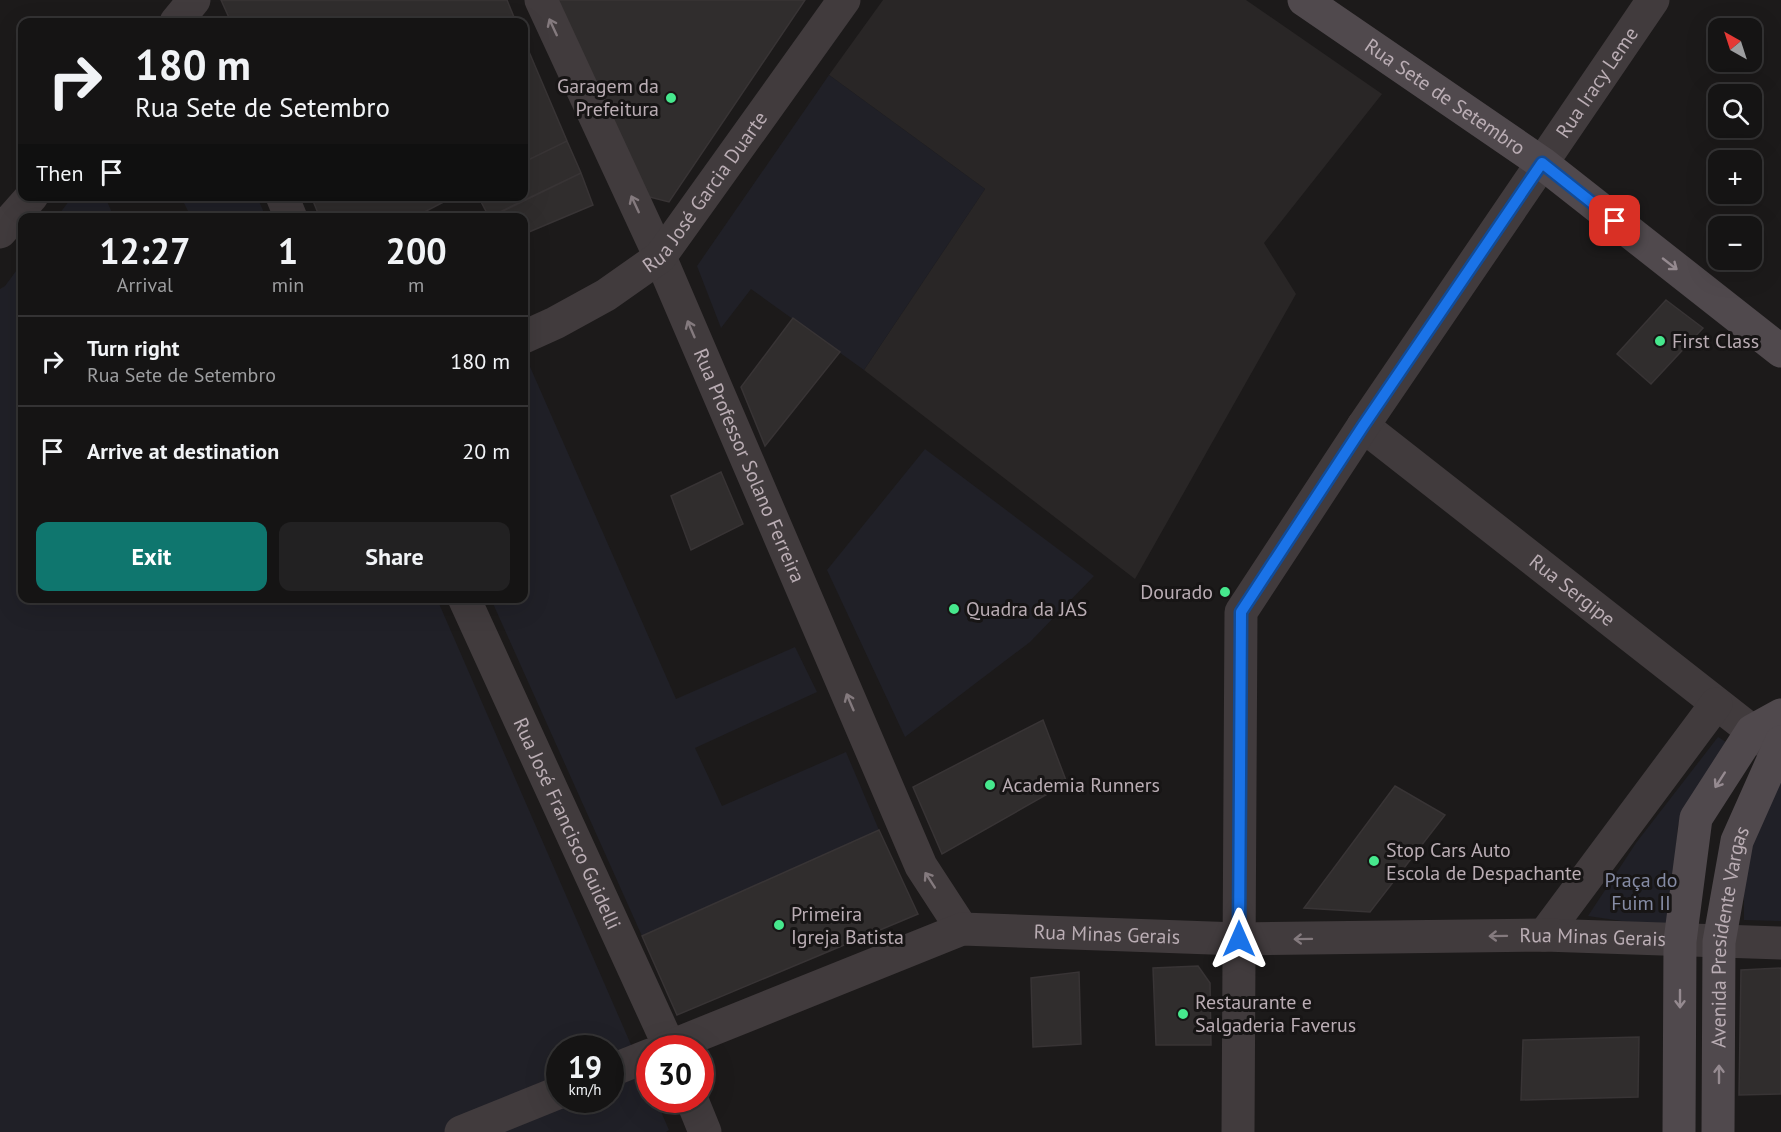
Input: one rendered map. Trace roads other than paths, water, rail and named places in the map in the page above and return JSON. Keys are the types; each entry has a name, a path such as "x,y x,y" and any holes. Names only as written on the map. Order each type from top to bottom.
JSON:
{"main road":[{"name":"Rua Sete de Setembro","path":"1304,0 1542,163 1781,351"},
{"path":"1773,744 1781,715"},
{"name":"Avenida Presidente Vargas","path":"1679,1132 1680,941 1696,818 1773,744"},
{"name":"Avenida Presidente Vargas","path":"1718,1132 1719,942 1737,841 1773,744"}],"street":[{"path":"179,18 194,0 201,18"},
{"name":"Rua Professor Solano Ferreira","path":"540,0 660,257 921,866 962,928"},
{"name":"Rua José Garcia Duarte","path":"528,335 606,295 660,257 844,0"},
{"name":"Rua Iracy Leme","path":"1238,1132 1241,612 1363,426 1653,0"},
{"path":"0,232 28,201"},
{"name":"Rua Sergipe","path":"1363,426 1716,704 1773,744"},
{"name":"Rua José Francisco Guidelli","path":"466,603 657,1035"},
{"path":"1544,935 1716,704"},
{"name":"Rua Minas Gerais","path":"701,1035 962,928 1239,939 1544,935 1781,943"},
{"path":"461,1132 546,1098"},
{"path":"697,1113 705,1132"}],"place":[{"name":"Garagem da Prefeitura","path":"671,98"},
{"name":"First Class","path":"1660,341"},
{"name":"Dourado","path":"1225,592"},
{"name":"Quadra da JAS","path":"954,609"},
{"name":"Academia Runners","path":"990,785"},
{"name":"Stop Cars Auto Escola de Despachante","path":"1374,861"},
{"name":"Primeira Igreja Batista","path":"779,925"},
{"name":"Restaurante e Salgaderia Faverus","path":"1183,1014"}],"park label":[{"name":"Praça do Fuim II","path":"1641,892"}]}
